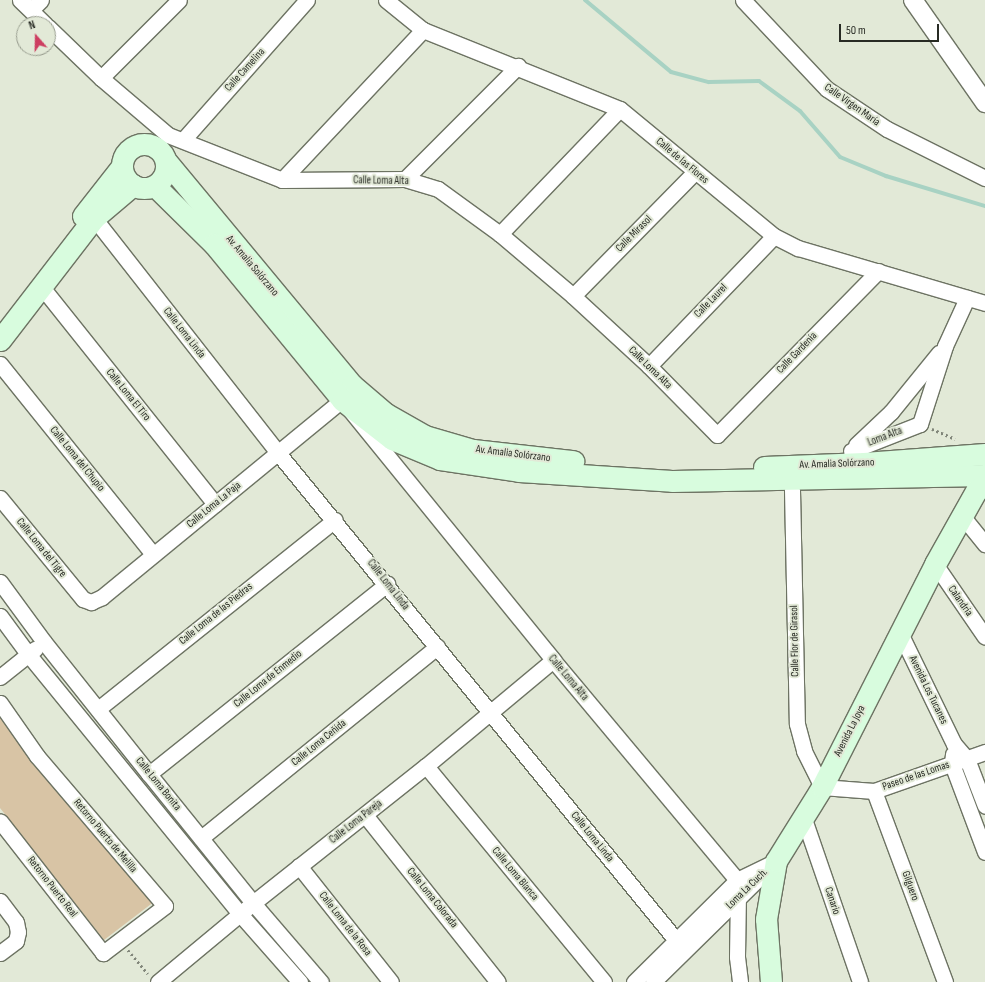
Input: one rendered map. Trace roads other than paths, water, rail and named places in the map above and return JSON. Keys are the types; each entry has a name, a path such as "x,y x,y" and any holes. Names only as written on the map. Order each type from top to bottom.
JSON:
{"main road":[{"path":"0,321 122,166 127,152 138,144 152,145 159,149 166,161 165,175 155,186 147,188 133,185 123,174 122,166"},
{"name":"Av. Amalia Solórzano","path":"166,161 352,385 386,414 425,436 473,450 561,460 675,467 864,463 982,469"},
{"path":"0,340 94,218 133,185"},
{"name":"Av. Amalia Solórzano","path":"155,186 214,244 342,400 392,439 440,459 519,471 672,481 799,480 982,469"},
{"name":"Avenida La Joya","path":"771,982 766,919 776,861 804,819 822,787 901,635 935,564 963,517 982,469"}],"street":[{"path":"101,78 179,0"},
{"name":"Calle Camelina","path":"182,140 307,0"},
{"name":"Calle de las Flores","path":"386,0 423,30 518,66 620,109 694,172 774,236 798,248 878,270 985,303"},
{"name":"Calle Virgen María","path":"743,0 827,90 886,129 985,178"},
{"path":"913,0 985,103"},
{"path":"31,3 40,16"},
{"path":"282,180 423,30"},
{"name":"Calle Loma Alta","path":"56,35 101,78 168,135 282,180 405,180 438,189 500,234 573,296 649,366 717,435"},
{"path":"405,180 518,66"},
{"path":"500,234 620,109"},
{"name":"Calle Mirasol","path":"573,296 694,172"},
{"name":"Calle Loma Linda","path":"94,218 278,453 335,520 436,647 680,944"},
{"name":"Calle Laurel","path":"649,366 774,236"},
{"name":"Calle Gardenia","path":"717,435 878,270"},
{"name":"Calle Loma El Tiro","path":"41,286 215,504"},
{"path":"945,346 967,298"},
{"name":"Loma Alta","path":"945,346 920,424 851,450 891,412 945,346"},
{"name":"Calle Loma del Chupio","path":"0,364 153,554"},
{"name":"Calle Loma Alta","path":"342,400 553,660 736,880"},
{"name":"Calle Loma La Paja","path":"83,599 91,602 102,597 342,400"},
{"name":"Calle Flor de Girasol","path":"792,490 797,724 804,751 822,787"},
{"name":"Calle Loma del Tigre","path":"0,498 83,599"},
{"path":"963,517 985,544"},
{"name":"Calle Loma de las Piedras","path":"98,709 335,520"},
{"name":"Calandria","path":"935,564 985,637"},
{"name":"Calle Loma Bonita","path":"0,582 44,642 252,903 321,982"},
{"name":"Calle Loma de Enmedio","path":"149,774 387,584"},
{"name":"Calle Loma Bonita","path":"0,616 28,654 240,914 300,982"},
{"name":"Avenida Los Tucanes","path":"901,635 954,744 967,759 985,806"},
{"path":"0,677 44,642"},
{"name":"Calle Loma Ceñida","path":"201,838 436,647"},
{"name":"Calle Loma Pareja","path":"154,979 240,914 365,815 491,713 553,660"},
{"name":"Retorno Puerto de Melilla","path":"0,703 37,756 165,906 103,953"},
{"path":"954,744 952,764 985,852"},
{"name":"Paseo de las Lomas","path":"822,787 874,791 985,752"},
{"name":"Calle Loma Blanca","path":"426,766 604,982"},
{"name":"Gilguero","path":"874,791 945,982"},
{"name":"Calle Loma Colorada","path":"365,815 498,982"},
{"name":"Canario","path":"804,819 860,982"},
{"name":"Retorno Puerto Real","path":"0,821 103,953"},
{"name":"Loma La Cuch.","path":"654,982 680,944 736,880 776,861"},
{"name":"Loma La Cuch.","path":"634,982 739,898 776,861"},
{"name":"Calle Loma de la Rosa","path":"299,866 391,982"},
{"path":"736,880 739,898 737,957 740,982"},
{"path":"0,901 16,922 18,932 16,940 0,953"}],"waterway":[{"path":"585,0 671,72 709,82 759,81 800,111 840,157 886,176 985,206"}]}
